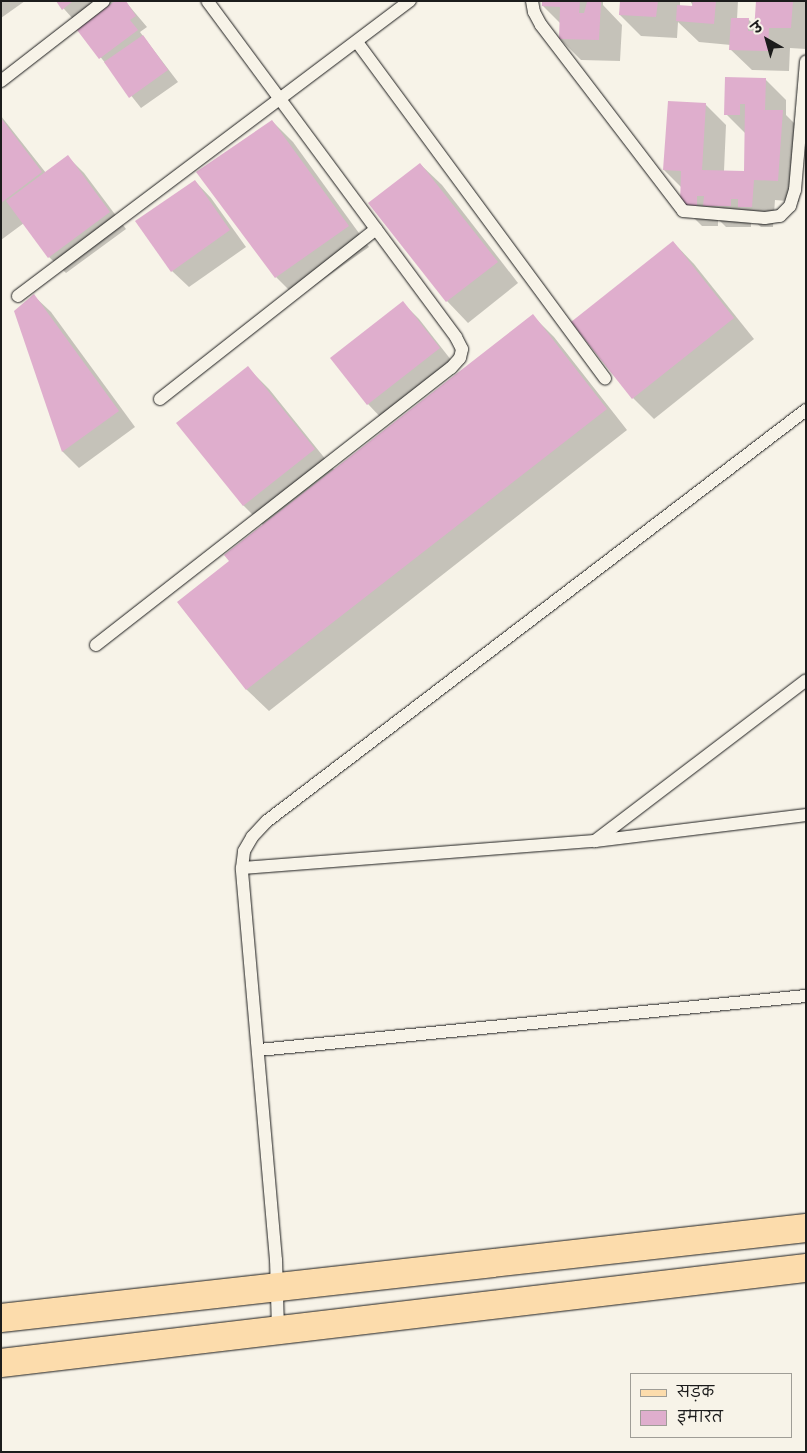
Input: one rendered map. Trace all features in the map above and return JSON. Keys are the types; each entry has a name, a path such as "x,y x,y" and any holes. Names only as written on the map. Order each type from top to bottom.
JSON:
{"main road":[{"path":"1,1318 806,1228"},
{"path":"1,1363 806,1268"}],"lane":[{"path":"1,81 104,1"},
{"path":"96,645 444,374 460,358 462,348 456,337 207,1"},
{"path":"18,296 281,100 410,1"},
{"path":"532,1 534,12 540,25 683,211 765,218 780,216 790,206 801,169 806,61"},
{"path":"357,42 605,378"},
{"path":"160,399 376,229"},
{"path":"278,1330 278,1287 242,868 244,851 252,837 268,822 806,410"},
{"path":"595,841 806,680"},
{"path":"242,868 595,841 806,815"},
{"path":"258,1050 806,996"}],"building":[{"path":"56,1 73,1 62,10"},
{"path":"115,1 126,1 136,16 130,20 138,30 99,59 77,30"},
{"path":"542,1 580,1 579,13 584,13 587,2 601,2 599,40 559,39 560,7 542,6"},
{"path":"620,1 658,1 656,17 619,15"},
{"path":"693,1 716,1 714,24 676,21 677,5 692,6"},
{"path":"756,1 793,1 791,28 769,28 768,51 729,50 731,18 749,18 748,31 754,31"},
{"path":"143,35 168,70 129,98 104,62"},
{"path":"725,77 766,78 765,110 783,110 778,181 754,180 752,207 738,207 738,199 731,199 731,206 703,206 704,196 697,196 697,206 680,205 681,171 663,170 668,101 706,103 702,170 744,171 745,104 740,104 740,115 724,115"},
{"path":"1,118 42,172 1,203"},
{"path":"272,120 349,226 275,278 196,172"},
{"path":"68,155 110,212 48,258 6,201"},
{"path":"420,163 498,262 446,302 368,203"},
{"path":"195,180 230,230 171,272 135,221"},
{"path":"673,241 734,318 632,399 571,322"},
{"path":"34,294 119,411 62,452 14,311"},
{"path":"403,301 440,348 367,405 330,358"},
{"path":"533,314 607,409 246,690 177,602 229,561 224,555"},
{"path":"248,366 315,449 243,506 176,423"}]}
